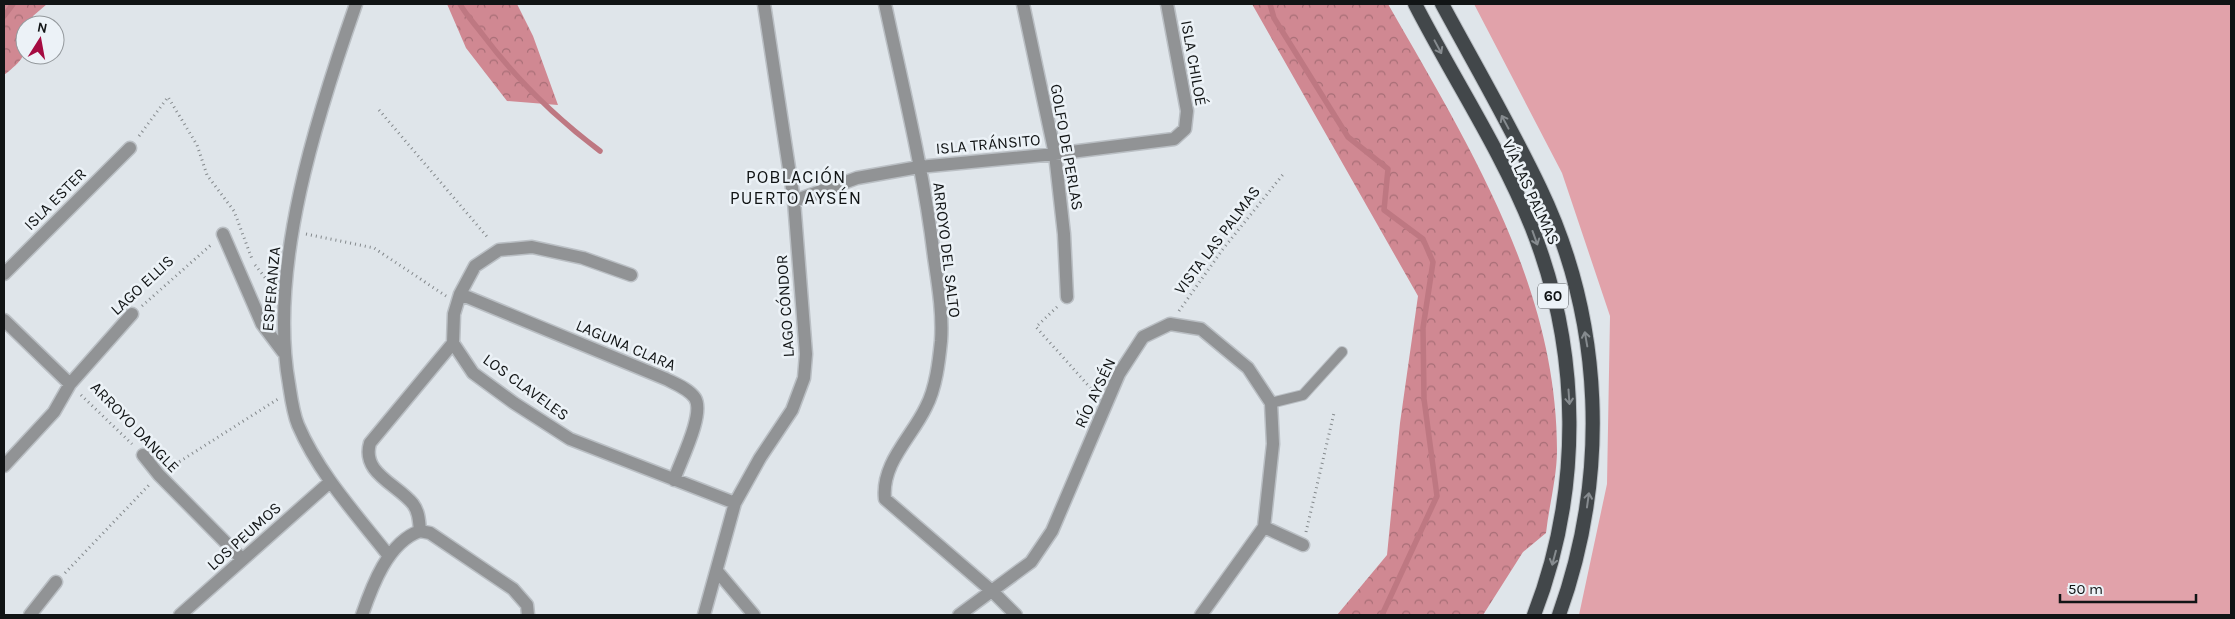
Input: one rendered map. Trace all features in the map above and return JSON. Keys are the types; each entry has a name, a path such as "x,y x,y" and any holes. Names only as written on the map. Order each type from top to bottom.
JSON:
{"highway":[{"name":"VÍA LAS PALMAS","path":"1415,4 1522,205 1544,260 1562,340 1570,412 1567,485 1555,555 1534,615"},
{"name":"VÍA LAS PALMAS","path":"1442,4 1540,188 1570,268 1587,340 1593,412 1591,483 1578,557 1559,615"}],"street":[{"name":"ESPERANZA","path":"356,4 311,145 293,231 285,301 283,352 298,424 330,482 389,556"},
{"name":"LAGO CÓNDOR","path":"704,615 735,503 760,458 792,410 804,378 806,354 794,201 764,4"},
{"name":"ARROYO DEL SALTO","path":"885,4 920,166 930,223 938,289 941,340 936,373 927,406 887,475 884,488 886,498 993,592 1016,615"},
{"name":"GOLFO DE PERLAS","path":"1023,4 1054,154 1064,234 1067,298"},
{"name":"ISLA CHILOÉ","path":"1167,4 1187,111 1185,129"},
{"name":"ISLA TRÁNSITO","path":"794,201 857,178 920,166 1054,154 1174,139 1185,129"},
{"name":"ISLA ESTER","path":"4,274 130,148"},
{"path":"223,234 262,324 283,352"},
{"path":"420,531 419,517 413,505 372,466 367,454 370,443 452,342 454,314 459,298 476,266 499,250 532,247 583,258 631,275"},
{"name":"LAGUNA CLARA","path":"459,298 666,378 686,389 696,399 699,415 674,480"},
{"name":"LAGO ELLIS","path":"4,466 54,412 70,384 132,314"},
{"name":"ARROYO DANGLE","path":"4,320 70,384"},
{"path":"1170,324 1202,329 1248,368 1272,403 1273,444 1264,527 1201,615"},
{"name":"RÍO AYSÉN","path":"959,615 993,592 1031,562 1052,531 1118,374 1143,337 1170,324"},
{"name":"LOS CLAVELES","path":"452,342 473,373 514,403 570,439 735,503"},
{"name":"ARROYO DANGLE","path":"143,455 159,475 242,559"},
{"name":"LOS PEUMOS","path":"187,613 242,559 330,482"},
{"path":"1264,527 1303,545"},
{"path":"362,615 389,556 411,534 420,531 430,533 513,589 528,604 528,615"},
{"path":"717,571 754,615"},
{"path":"30,615 56,582"}],"lane":[{"path":"1272,403 1303,395 1342,352"}],"path":[{"path":"130,148 168,97 197,145 207,175 234,211 256,267 285,301"},
{"path":"379,110 499,250"},
{"name":"VISTA LAS PALMAS","path":"1170,324 1223,249 1285,172"},
{"path":"293,231 374,248 459,298"},
{"name":"LAGO ELLIS","path":"132,314 223,234"},
{"path":"1067,298 1036,327 1105,405"},
{"name":"ARROYO DANGLE","path":"70,384 143,455"},
{"path":"1303,545 1334,413"}],"shaded area":[{"path":"1474,4 2231,4 2231,615 1579,615 1607,484 1610,316 1562,173"}],"green space":[{"path":"4,4 47,4 34,15 15,15 15,65 4,75"},
{"path":"447,4 517,4 533,36 558,105 507,101 466,48"},
{"path":"1252,4 1388,4 1476,162 1502,217 1524,273 1542,330 1553,389 1557,450 1556,471 1546,533 1523,552 1483,615 1337,615 1387,555 1400,423 1418,296"}],"waterway":[{"path":"4,16 13,4"},
{"path":"460,4 496,51 523,82 552,111 600,151"},
{"path":"1270,4 1274,18 1348,137 1388,169 1384,210 1423,239 1433,262 1423,328 1424,399 1437,496 1382,615"}],"district":[{"name":"POBLACIÓN PUERTO AYSÉN","path":"796,187"}]}
